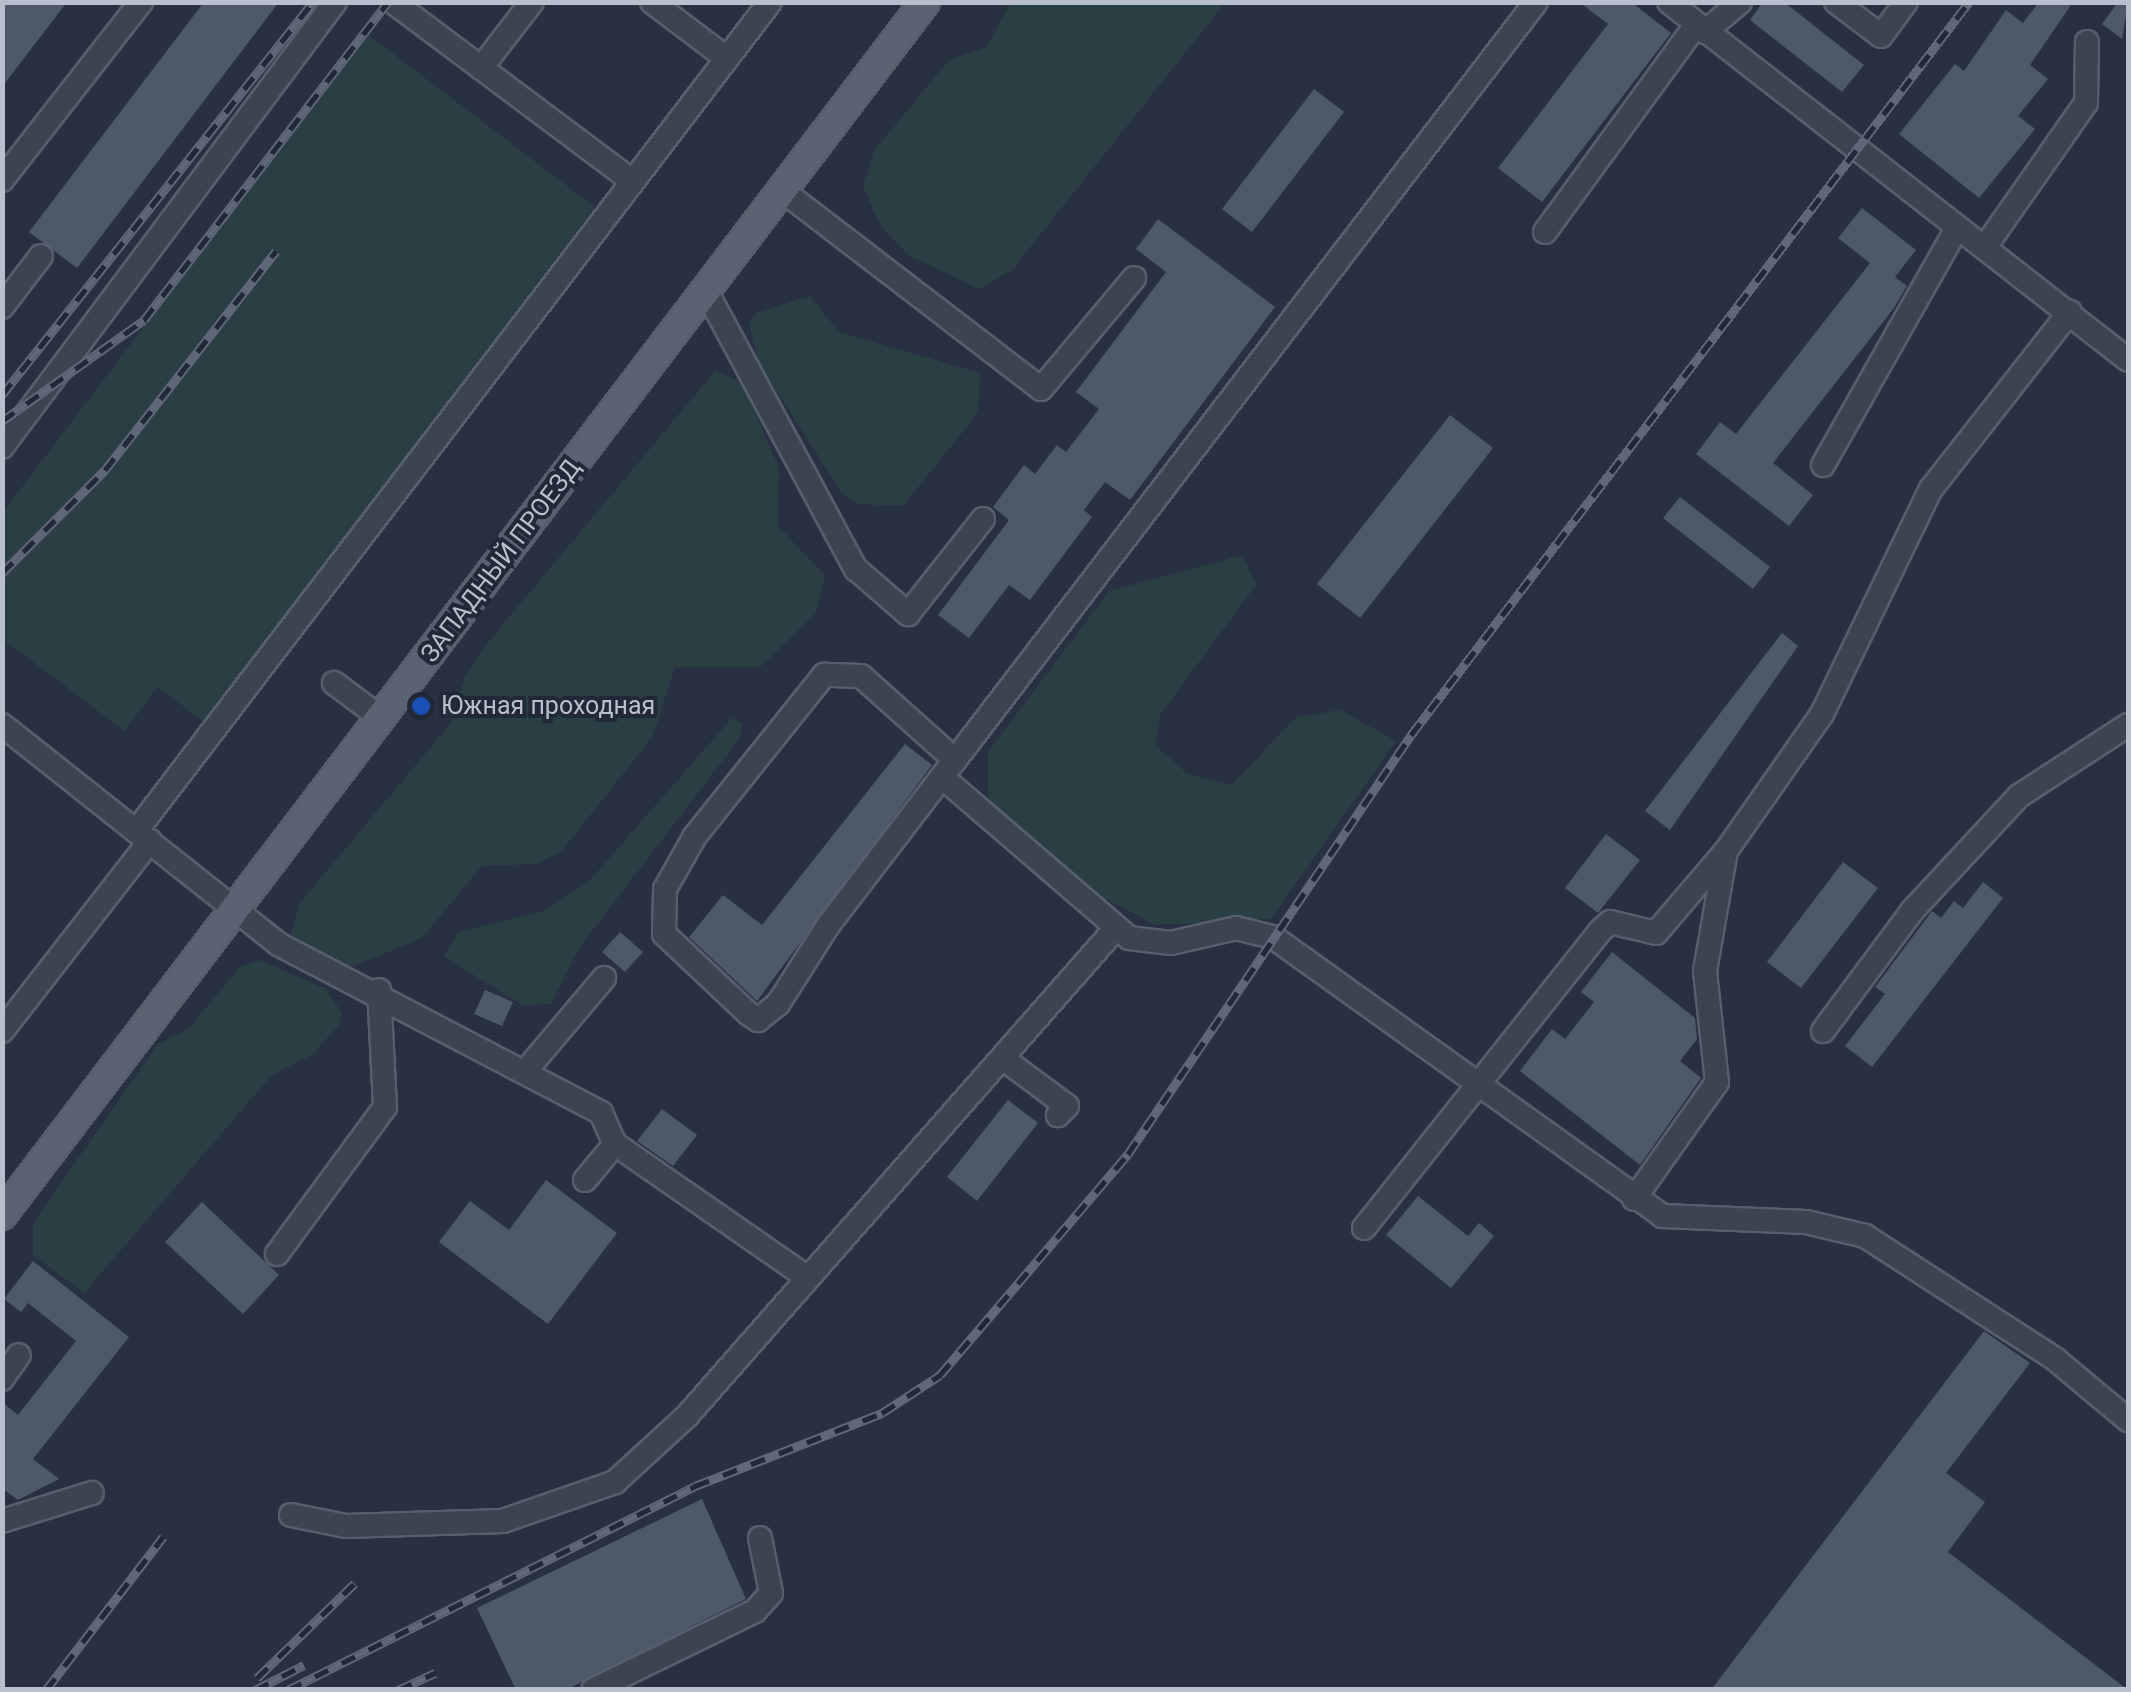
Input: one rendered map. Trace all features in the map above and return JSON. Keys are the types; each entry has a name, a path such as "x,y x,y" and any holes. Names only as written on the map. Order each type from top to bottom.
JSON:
{"main road":[{"name":"ЗАПАДНЫЙ ПРОЕЗД","path":"2,1214 926,2"}],"lane":[{"path":"2,180 141,2"},
{"path":"2,447 335,2"},
{"path":"393,2 632,180"},
{"path":"481,68 532,2"},
{"path":"652,2 726,58"},
{"path":"2,1031 632,180 770,2"},
{"path":"1536,2 949,768 766,1016 749,1014 664,934 665,890 695,836 824,674 861,676 949,768 1116,928 1150,944 1236,928 1273,937 1634,1199 1700,1222 1806,1222 1866,1236 2055,1358 2128,1420"},
{"path":"1669,2 2128,360"},
{"path":"1545,232 1700,28 1740,2"},
{"path":"1836,2 1881,36 1906,2"},
{"path":"1985,248 2086,104 2088,42"},
{"path":"783,190 1041,389 1134,278"},
{"path":"1823,465 1957,228"},
{"path":"2,307 41,256"},
{"path":"706,291 856,569 908,614 984,519"},
{"path":"1364,1228 1600,931 1610,922 1656,933 1726,851 1822,714 1931,490 2070,312"},
{"path":"334,683 381,718"},
{"path":"2,725 300,956 379,990 528,1068 601,1113 615,1144 805,1276"},
{"path":"1824,1031 1912,911 2018,796 2123,742"},
{"path":"1634,1199 1718,1082 1705,971 1726,851"},
{"path":"292,1515 346,1526 503,1521 616,1482 651,1455 805,1276 1005,1060 1116,928"},
{"path":"528,1068 604,978"},
{"path":"277,1254 385,1107 379,990"},
{"path":"1005,1060 1066,1106 1058,1115"},
{"path":"584,1180 615,1144"},
{"path":"2,1378 19,1356"},
{"path":"2,1521 92,1493"},
{"path":"594,1690 755,1611 772,1593 760,1538"}],"green space":[{"path":"1010,3 1225,3 1012,270 979,289 910,256 880,225 863,186 874,151 949,60 987,47"},
{"path":"367,34 595,207 204,722 158,687 124,731 3,639 3,512"},
{"path":"810,296 839,332 980,373 978,413 903,506 858,504 842,493 758,362 749,323 758,312"},
{"path":"715,371 742,382 779,468 778,526 825,576 816,613 760,667 675,667 653,736 561,852 537,864 482,866 422,938 352,967 290,939 299,904 451,723 465,676 490,640"},
{"path":"1243,555 1256,585 1160,715 1155,745 1188,774 1231,785 1297,717 1340,710 1396,741 1271,919 1155,925 1082,886 988,808 988,752 1109,591"},
{"path":"732,718 742,723 740,738 579,948 551,1004 523,1006 444,956 458,932 543,911 591,879"},
{"path":"259,960 326,989 342,1013 338,1026 313,1054 272,1075 84,1293 33,1255 33,1223 158,1044 188,1029 240,967"}],"building":[{"path":"2,2 67,2 2,87"},
{"path":"204,2 279,2 77,268 29,232"},
{"path":"1579,2 1631,2 1671,33 1542,202 1498,168 1608,24"},
{"path":"1763,2 1784,2 1864,65 1842,92 1750,20"},
{"path":"2039,2 2073,2 2030,65 2048,79 2018,116 2035,129 1979,198 1899,134 1955,64 1964,71 2006,10 2023,23"},
{"path":"2118,2 2128,2 2122,39 2102,24"},
{"path":"1314,89 1344,112 1252,232 1222,209"},
{"path":"1862,208 1916,250 1895,277 1907,286 1894,308 1773,463 1813,495 1789,526 1696,454 1720,422 1736,434 1870,263 1838,238"},
{"path":"1158,219 1275,307 1130,500 1105,482 1084,510 1092,517 1030,600 1009,585 969,638 938,615 1009,520 993,507 1024,465 1035,474 1057,445 1066,452 1099,409 1076,392 1166,272 1136,249"},
{"path":"1450,415 1493,448 1360,618 1317,584"},
{"path":"1680,497 1770,567 1753,589 1663,518"},
{"path":"1782,633 1798,646 1670,830 1645,811"},
{"path":"905,744 932,765 757,1001 689,937 723,895 762,925"},
{"path":"1606,834 1640,860 1598,913 1565,888"},
{"path":"1843,862 1878,888 1801,988 1767,962"},
{"path":"1983,882 2003,898 1872,1067 1845,1046 1885,994 1875,987 1932,911 1941,918 1954,901 1963,908"},
{"path":"620,932 643,952 625,972 602,952"},
{"path":"1612,952 1695,1018 1697,1039 1680,1061 1701,1078 1640,1165 1520,1071 1552,1029 1565,1039 1594,1002 1581,992"},
{"path":"485,990 513,1002 502,1026 474,1014"},
{"path":"1008,1100 1038,1123 977,1201 947,1177"},
{"path":"662,1109 697,1135 673,1166 637,1141"},
{"path":"546,1180 617,1233 548,1324 439,1242 470,1201 509,1230"},
{"path":"1418,1196 1468,1236 1479,1223 1494,1236 1451,1288 1386,1235"},
{"path":"202,1202 279,1275 243,1314 165,1242"},
{"path":"33,1261 129,1337 33,1459 59,1479 18,1500 2,1488 2,1402 18,1415 76,1341 28,1303 21,1312 4,1299"},
{"path":"1984,1331 2030,1363 1946,1473 1985,1502 1948,1552 2128,1690 1711,1690"},
{"path":"702,1499 746,1599 566,1690 516,1690 477,1608"}],"railway":[{"path":"2,395 313,2"},
{"path":"2,421 144,320 388,2"},
{"path":"288,1690 695,1486 882,1413 940,1375 1128,1154 1411,735 1969,2"},
{"path":"2,573 105,470 276,251"},
{"path":"46,1690 163,1537"},
{"path":"257,1678 355,1583"},
{"path":"255,1690 304,1665"},
{"path":"398,1690 435,1673"}],"place":[{"name":"Южная проходная","path":"421,706"}]}
